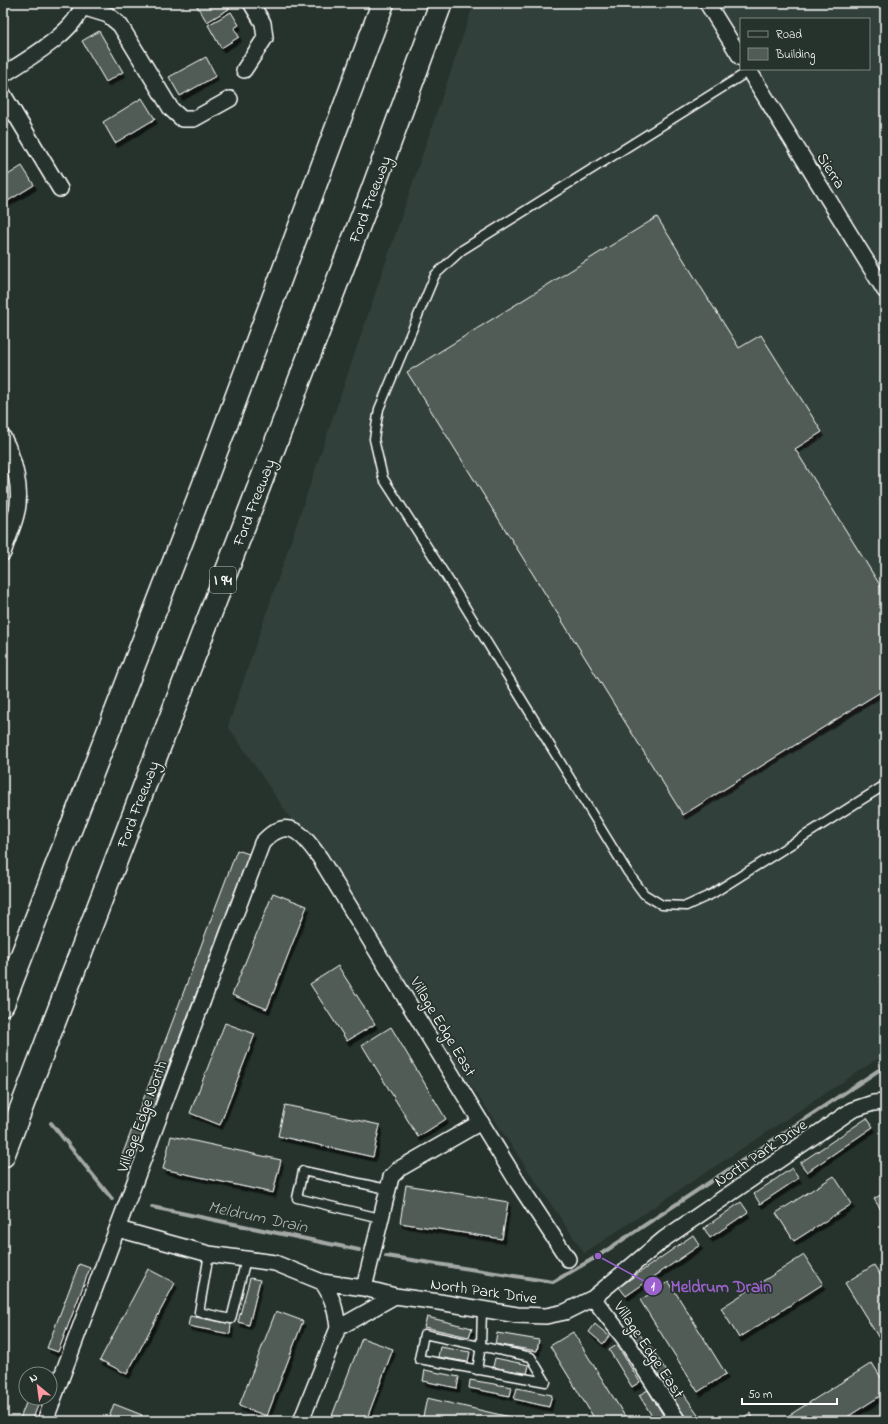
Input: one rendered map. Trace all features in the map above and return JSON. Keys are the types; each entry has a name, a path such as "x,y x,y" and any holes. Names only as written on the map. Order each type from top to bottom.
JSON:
{"highway":[{"path":"3,1004 207,476 383,3"},
{"name":"Ford Freeway","path":"3,1156 370,199 441,3"}],"street":[{"path":"244,70 265,38 263,22 251,3"},
{"path":"707,3 740,56"},
{"path":"3,75 51,44 72,23 82,5 108,15 120,25 171,109 182,119 194,118 230,99"},
{"name":"Sierra","path":"748,70 885,291"},
{"path":"3,94 60,189"},
{"path":"3,437 11,451 19,495 17,514 3,553"},
{"name":"Village Edge East","path":"278,830 296,830 308,841 481,1122 568,1259"},
{"name":"Village Edge North","path":"45,1421 262,843 270,834 278,830"},
{"name":"North Park Drive","path":"118,1229 209,1254 275,1264 322,1282 364,1288 394,1296 517,1315 546,1316 565,1312 593,1298 664,1239 852,1110 873,1103 885,1102"},
{"path":"364,1288 391,1177 399,1169 481,1122"},
{"path":"301,1421 338,1328 336,1309 329,1292 322,1282"},
{"path":"338,1328 394,1296"},
{"name":"Village Edge East","path":"593,1298 624,1338 678,1421"}],"lane":[{"path":"748,70 462,250 435,275 379,409 374,439 383,478 453,587 623,864 644,894 662,905 686,906 712,894 885,785"},
{"path":"380,1218 297,1198 300,1185 304,1171 387,1189"},
{"path":"209,1254 199,1312 231,1319 246,1259"},
{"path":"477,1370 481,1346 482,1309"},
{"path":"424,1334 481,1346 531,1357 546,1382 419,1359 424,1334"}],"shaded area":[{"path":"474,3 885,3 885,1054 584,1253 228,726"}],"building":[{"path":"195,3 226,3 229,9 207,22"},
{"path":"231,12 239,25 234,28 239,37 221,48 208,25"},
{"path":"99,31 123,72 106,82 82,41"},
{"path":"206,57 216,76 180,96 169,77"},
{"path":"142,98 155,119 115,143 103,122"},
{"path":"22,166 34,185 3,204 3,178"},
{"path":"657,217 739,348 761,335 822,432 795,449 885,593 885,689 683,815 407,372"},
{"path":"237,850 249,854 131,1166 120,1161"},
{"path":"273,893 307,906 267,1009 232,995"},
{"path":"338,966 375,1024 347,1041 310,984"},
{"path":"225,1023 255,1034 220,1125 190,1113"},
{"path":"391,1027 446,1119 418,1137 362,1045"},
{"path":"285,1105 380,1125 373,1157 278,1136"},
{"path":"867,1118 873,1127 807,1172 800,1163"},
{"path":"171,1136 281,1160 273,1193 163,1169"},
{"path":"792,1168 799,1178 760,1204 754,1194"},
{"path":"834,1176 852,1204 794,1241 776,1213"},
{"path":"406,1185 508,1202 502,1239 400,1223"},
{"path":"885,1192 885,1216 874,1199"},
{"path":"741,1202 748,1212 710,1238 704,1228"},
{"path":"693,1235 700,1245 626,1296 619,1287"},
{"path":"804,1255 823,1284 739,1338 721,1308"},
{"path":"79,1264 90,1268 58,1352 47,1348"},
{"path":"874,1265 885,1282 885,1341 882,1343 845,1283"},
{"path":"148,1269 175,1283 127,1374 100,1360"},
{"path":"250,1278 260,1280 249,1325 238,1322"},
{"path":"669,1282 726,1374 698,1392 640,1300"},
{"path":"276,1311 303,1321 267,1416 239,1406"},
{"path":"190,1316 231,1324 230,1334 188,1326"},
{"path":"427,1317 472,1328 469,1337 424,1327"},
{"path":"595,1324 609,1336 603,1344 589,1332"},
{"path":"634,1325 643,1339 635,1344 626,1329"},
{"path":"573,1332 626,1418 621,1421 596,1421 550,1346"},
{"path":"497,1333 539,1340 537,1351 495,1344"},
{"path":"362,1338 393,1349 366,1421 330,1421"},
{"path":"648,1343 671,1378 662,1384 639,1348"},
{"path":"617,1345 640,1382 632,1387 609,1350"},
{"path":"440,1347 470,1352 468,1362 438,1357"},
{"path":"495,1358 529,1365 527,1374 493,1367"},
{"path":"872,1363 885,1384 885,1393 841,1421 791,1421 788,1416"},
{"path":"425,1370 459,1377 457,1388 423,1381"},
{"path":"470,1380 512,1387 510,1396 469,1388"},
{"path":"517,1388 552,1395 549,1407 514,1399"},
{"path":"648,1390 665,1418 661,1421 655,1421 639,1395"},
{"path":"683,1393 702,1420 687,1421 672,1399"},
{"path":"427,1398 523,1420 422,1421"},
{"path":"114,1404 142,1415 140,1421 107,1421"},
{"path":"25,1406 38,1406 32,1421 19,1421"},
{"path":"750,1413 755,1421 738,1421"}],"waterway":[{"name":"Meldrum Drain","path":"386,1256 553,1282 598,1256 885,1066"},
{"name":"Meldrum Drain","path":"51,1123 112,1199"},
{"name":"Meldrum Drain","path":"152,1207 359,1250"}],"place":[{"name":"Meldrum Drain","path":"598,1256"}]}
